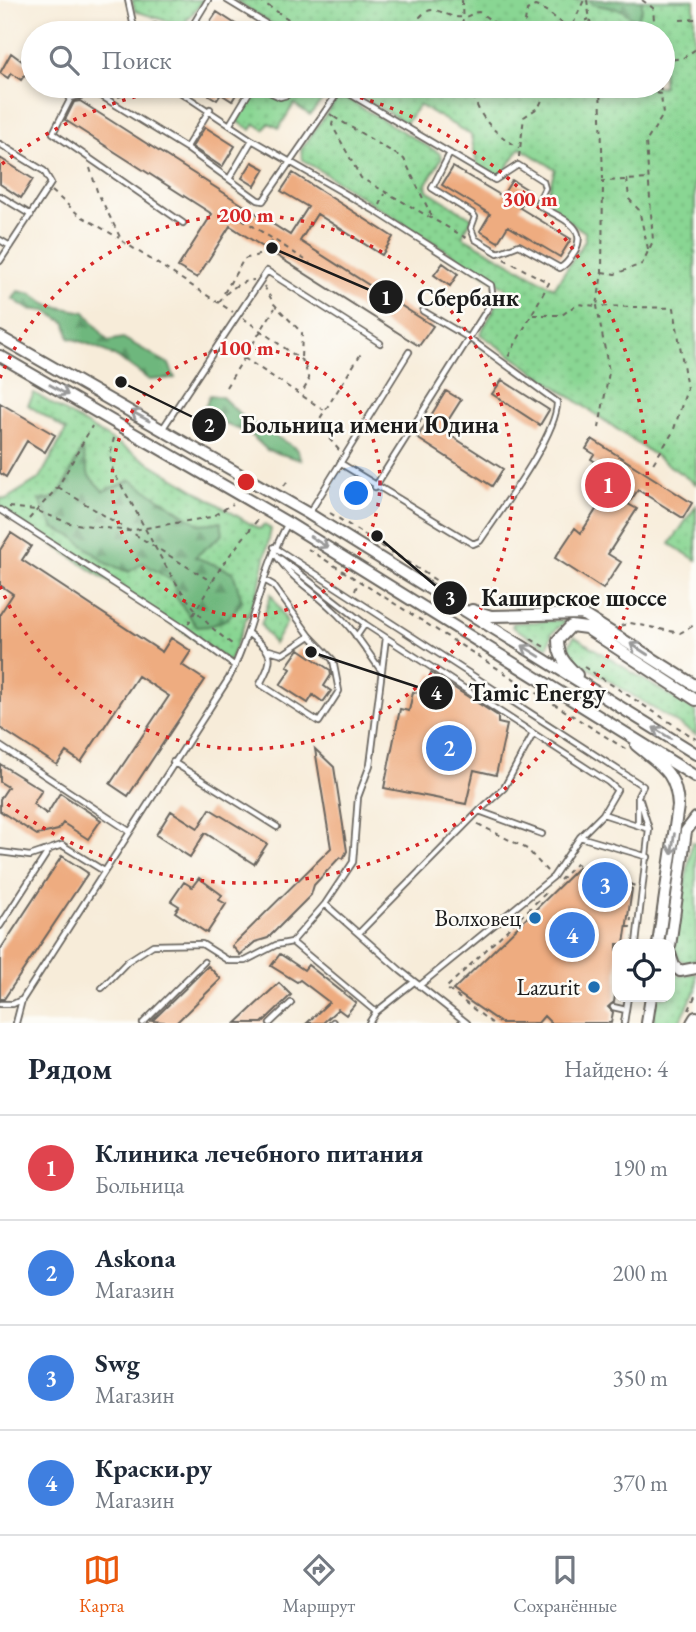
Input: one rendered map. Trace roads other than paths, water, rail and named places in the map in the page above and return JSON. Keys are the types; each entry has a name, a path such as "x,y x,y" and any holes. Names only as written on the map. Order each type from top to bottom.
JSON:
{"main road":[{"path":"0,337 309,514 696,754"},
{"path":"0,356 288,523 696,777"},
{"path":"430,589 491,616 582,614 696,686"},
{"path":"589,687 561,659 558,650 558,640 570,626 586,628 696,700"},
{"path":"598,714 669,772 677,786 678,806 659,939"},
{"path":"671,939 686,831 696,818"},
{"path":"675,966 680,971 696,968"},
{"path":"647,1023 649,1002"}],"lane":[{"path":"128,0 132,21"},
{"path":"195,21 208,0"},
{"path":"227,0 261,21"},
{"path":"71,98 52,129 55,137 183,223"},
{"path":"105,98 186,148 263,201 332,98"},
{"path":"191,98 251,139 377,212 491,285 493,300 375,487"},
{"path":"230,124 246,98"},
{"path":"356,98 450,153 495,180 518,165 543,181 545,188 538,202 575,227 580,234 580,242 567,264 560,268 519,245 498,253 475,239 471,228 475,217 472,213 432,188 450,153"},
{"path":"186,148 210,109"},
{"path":"229,179 251,139"},
{"path":"0,144 44,171 51,180 49,188 0,261"},
{"path":"0,196 31,215"},
{"path":"0,240 10,246"},
{"path":"163,429 267,271 380,343"},
{"path":"340,463 375,487 472,544 480,541 545,439 558,412 557,402 469,338 423,310"},
{"path":"309,514 409,352"},
{"path":"0,508 185,629 235,666"},
{"path":"16,1023 22,1000 235,666 249,634 274,549 288,523"},
{"path":"274,549 292,570 365,624 617,790 603,814 580,837 555,880 376,1012 369,1023"},
{"path":"274,549 289,575 333,609 380,669"},
{"path":"274,549 643,786 638,796 638,825"},
{"path":"266,581 273,584 310,636 333,660 339,691 318,722 260,684 271,661 268,649"},
{"path":"356,637 365,624"},
{"path":"249,634 268,649 283,654 310,636"},
{"path":"102,988 128,961 153,945 202,944 229,961 244,961 276,946 292,942 325,904 353,862 358,797 370,765 386,638"},
{"path":"359,933 503,788 533,734"},
{"path":"0,746 129,831"},
{"path":"173,762 277,827"},
{"path":"637,939 648,857 649,829 638,796"},
{"path":"479,811 542,834"},
{"path":"603,814 649,829"},
{"path":"580,837 648,857"},
{"path":"0,852 30,856 62,845 104,871"},
{"path":"0,926 50,849"},
{"path":"325,904 417,984 467,1023"},
{"path":"292,942 376,1012"},
{"path":"143,1023 204,962"},
{"path":"0,1004 13,1004 22,1000"},
{"path":"624,1023 627,1002"},
{"path":"270,1023 291,1003"},
{"path":"614,1007 626,1010"}],"place":[{"name":"Сбербанк","path":"272,248"},
{"name":"Больница имени Юдина","path":"121,382"},
{"name":"Клиника лечебного питания","path":"608,485"},
{"name":"Каширское шоссе","path":"377,536"},
{"name":"Tamic Energy","path":"311,652"},
{"name":"Askona","path":"449,748"},
{"name":"Swg","path":"605,885"},
{"name":"Волховец","path":"535,918"},
{"name":"Краски.ру","path":"572,935"},
{"name":"Lazurit","path":"594,987"}]}
